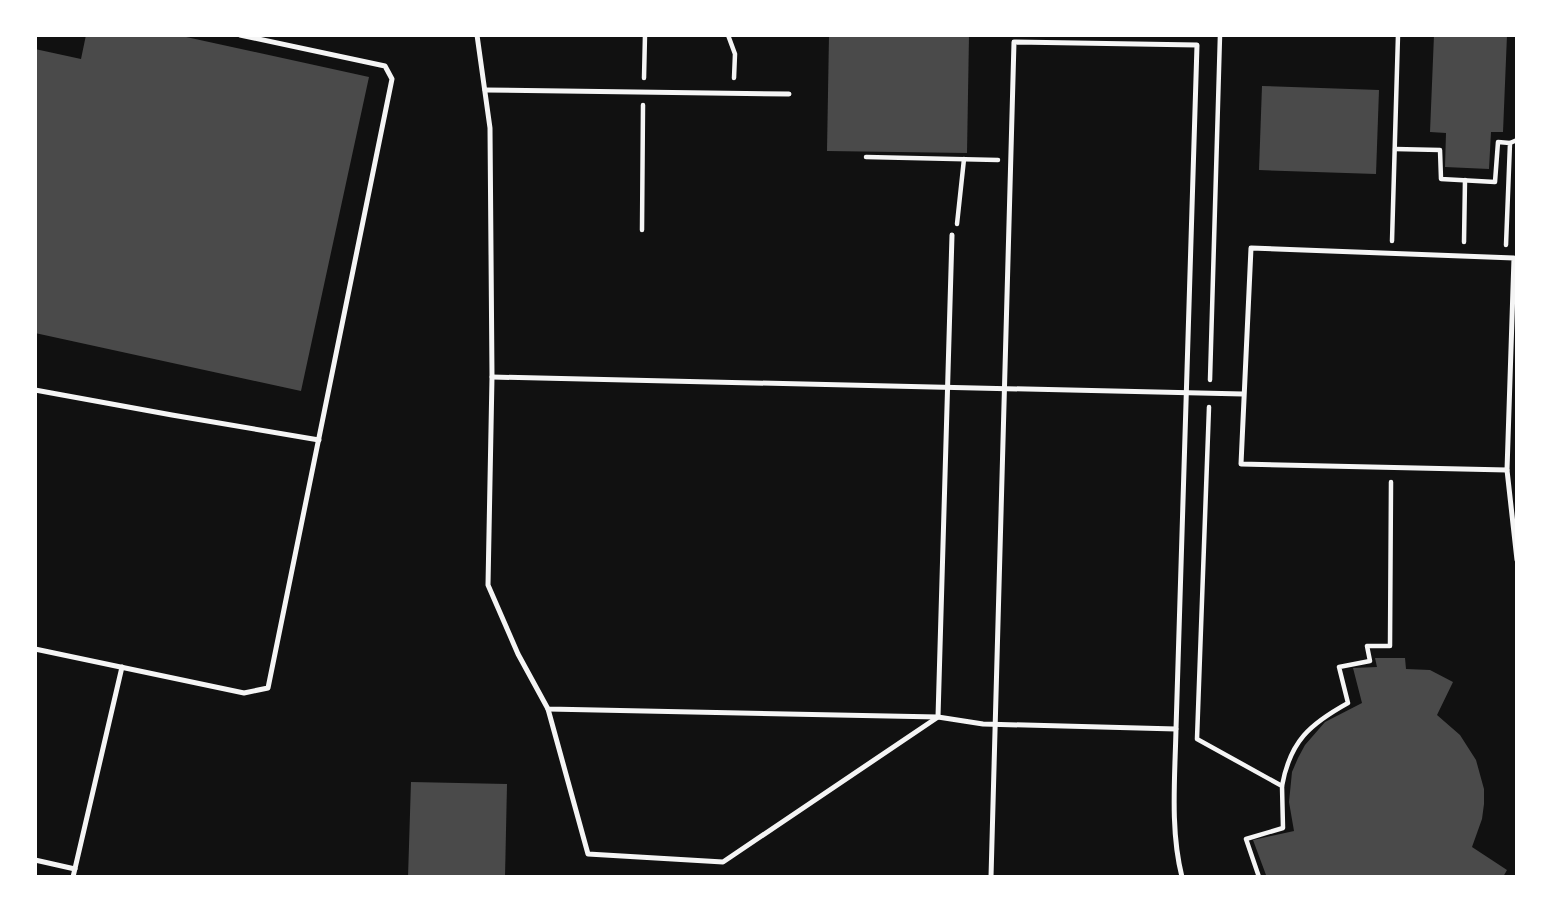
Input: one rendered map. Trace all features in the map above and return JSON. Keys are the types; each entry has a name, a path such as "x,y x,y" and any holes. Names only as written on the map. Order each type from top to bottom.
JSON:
{"lane":[{"path":"35,649 244,693 268,688 392,79 385,66 240,35"},
{"path":"477,35 490,128 492,377 488,584 518,654 548,709 587,854 723,862 938,717"},
{"path":"990,877 1014,42 1197,45 1176,729 1175,800 1178,863 1182,877"},
{"path":"485,90 789,94"},
{"path":"938,717 952,235"},
{"path":"1507,470 1241,464 1251,248 1514,258 1507,470 1517,560"},
{"path":"492,377 1243,394"},
{"path":"35,390 319,440"},
{"path":"73,877 122,667"},
{"path":"548,709 938,717 995,724 1176,729"},
{"path":"35,860 75,869"}],"path":[{"path":"642,230 645,35"},
{"path":"728,35 735,54 733,93"},
{"path":"1220,35 1197,739 1282,786"},
{"path":"1392,253 1398,35"},
{"path":"1395,149 1440,150 1441,179 1495,182 1498,142 1510,143 1517,140"},
{"path":"1506,257 1510,143"},
{"path":"866,157 999,160"},
{"path":"952,235 959,220 964,159"},
{"path":"1464,256 1465,180"},
{"path":"1259,877 1246,839 1283,828 1282,786 1291,755 1317,720 1348,703 1339,667 1370,661 1367,646 1390,646 1392,467"}],"building":[{"path":"86,35 177,35 369,77 301,391 35,333 35,49 81,59"},
{"path":"829,35 969,35 967,153 827,151"},
{"path":"1434,35 1507,35 1503,132 1491,132 1489,169 1445,167 1446,133 1430,132"},
{"path":"1262,86 1379,90 1376,174 1259,170"},
{"path":"1375,658 1405,658 1406,669 1430,670 1453,682 1437,715 1460,735 1476,760 1484,789 1484,804 1482,819 1472,847 1507,870 1503,877 1267,877 1253,840 1294,831 1289,802 1292,772 1298,758 1305,745 1325,722 1362,703 1353,668 1377,667"},
{"path":"411,782 507,784 505,877 408,877"}]}
